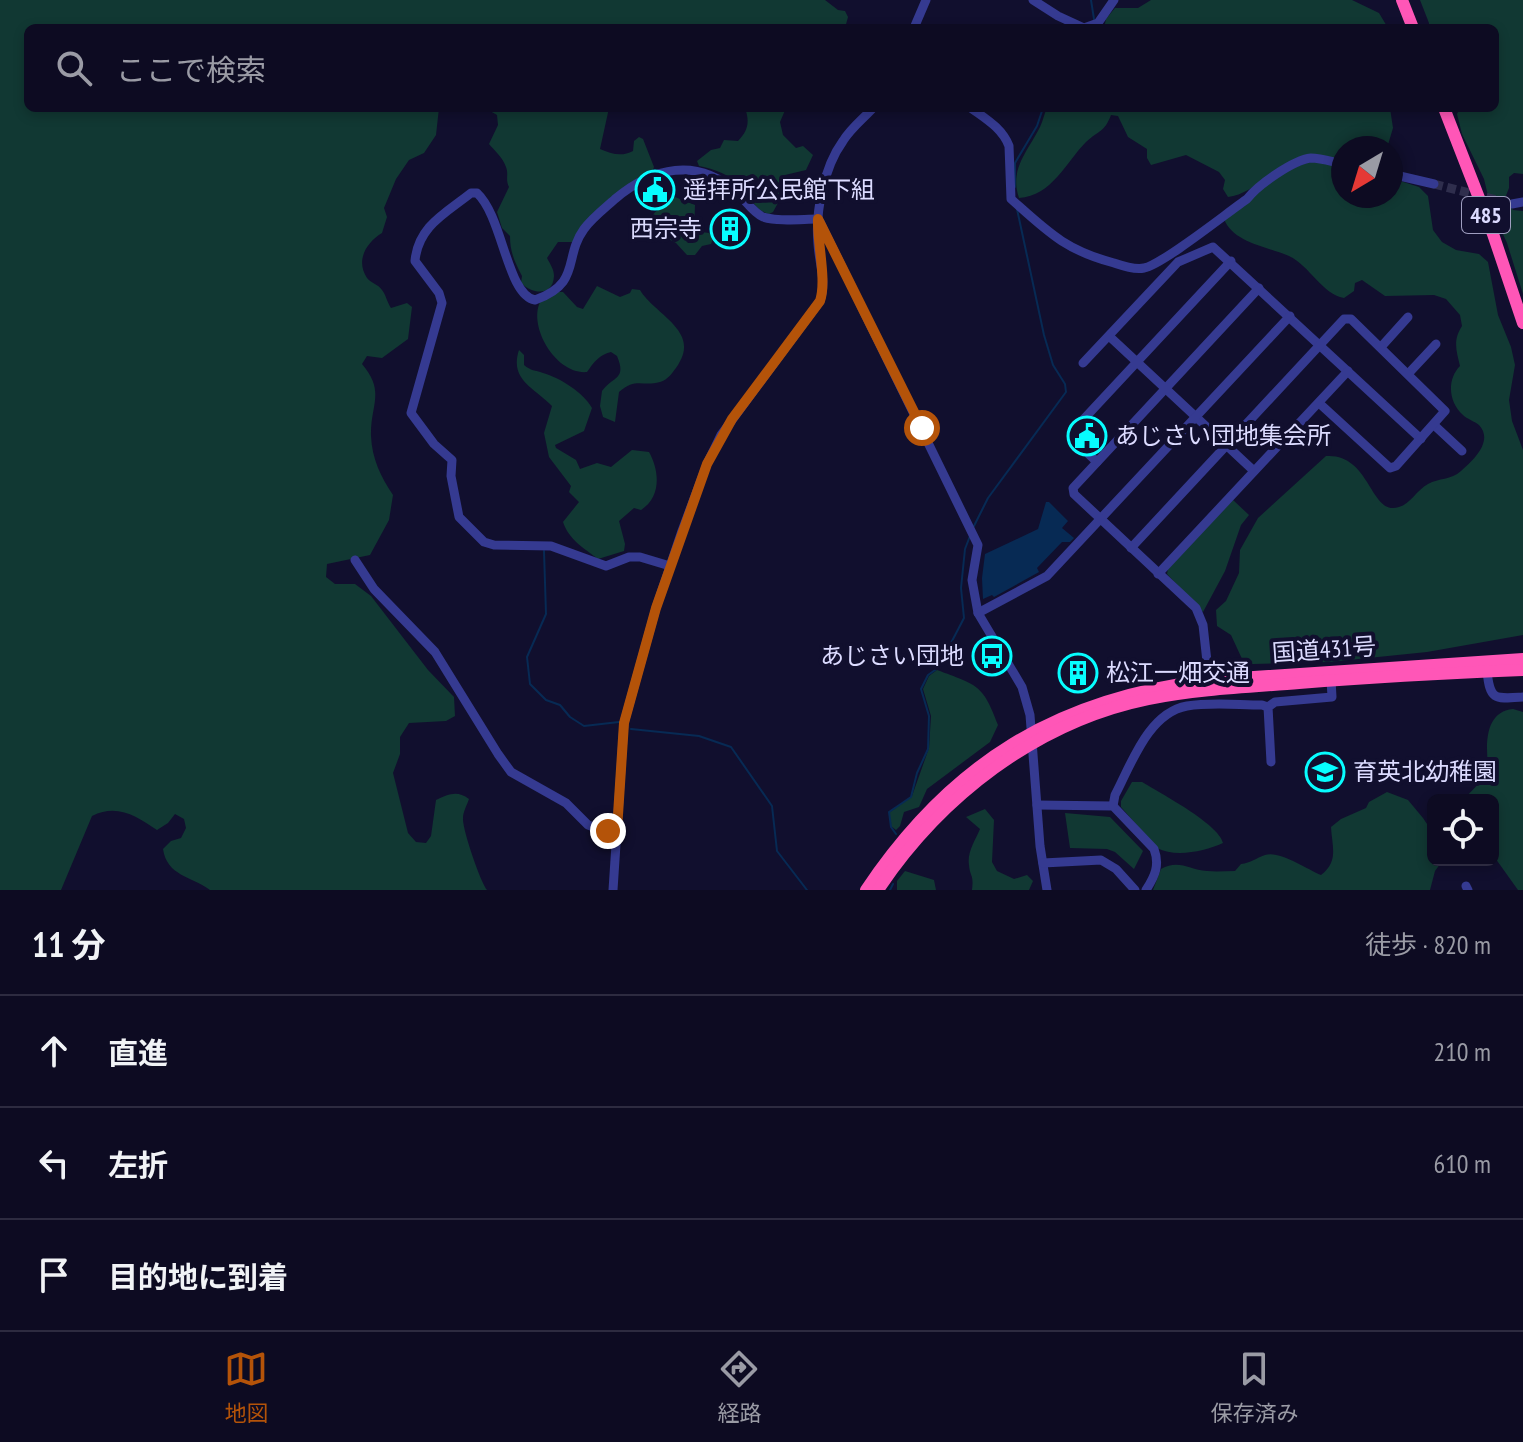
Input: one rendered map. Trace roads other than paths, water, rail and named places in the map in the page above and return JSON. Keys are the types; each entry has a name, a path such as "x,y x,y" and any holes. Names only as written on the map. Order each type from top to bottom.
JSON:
{"highway":[{"path":"1402,0 1411,24"},
{"name":"485","path":"1446,112 1493,234 1523,323"},
{"name":"国道431号","path":"866,890 899,843 958,782 1069,713 1173,685 1209,680 1523,659"},
{"name":"国道431号","path":"878,890 907,848 945,809 1031,738 1144,699 1331,680 1523,670"}],"street":[{"path":"916,24 926,0"},
{"path":"1033,0 1062,24"},
{"path":"1095,24 1114,0"},
{"path":"613,890 624,723 670,566 707,464 721,435 820,301 823,286 818,219 827,175 836,151 851,129 869,112"},
{"path":"983,112 1002,132 1009,146 1010,194 1016,204 1044,230 1077,252 1144,269 1163,259 1247,199 1256,188 1298,162 1314,158 1331,162"},
{"path":"670,566 629,557 606,566 551,546 494,545 484,542 463,522 453,485 452,460 434,444 411,413 442,303 439,293 415,261 420,240 434,220 471,193 477,193 493,215 516,284 525,297 535,300 551,293 567,276 573,264 576,244 585,228 632,185 657,174 682,170 706,172 717,176 764,217 818,219"},
{"path":"1403,177 1434,184"},
{"path":"818,219 978,545 972,580 978,613 1022,687 1030,715 1047,890"},
{"path":"1083,363 1181,259 1210,246 1231,261 1421,439"},
{"path":"1097,462 1075,441 1081,422 1231,261"},
{"path":"1209,680 1203,625 1196,608 1100,520 1074,494 1073,488 1259,288"},
{"path":"978,613 1047,576 1290,316"},
{"path":"1381,347 1408,317"},
{"path":"1131,548 1344,319 1351,319 1381,347 1444,408 1444,413 1396,466 1390,468 1319,403"},
{"path":"1109,336 1254,471"},
{"path":"1408,374 1436,344"},
{"path":"1158,574 1348,371"},
{"path":"1434,425 1462,451"},
{"path":"355,560 374,589 435,652 511,772 566,803 588,825 617,830"},
{"path":"1487,671 1493,696 1523,697"},
{"path":"1268,707 1275,702 1332,697 1331,680"},
{"path":"1113,806 1115,795 1151,730 1166,714 1195,705 1268,707"},
{"path":"1268,707 1271,762"},
{"path":"1037,805 1113,806 1154,849 1158,865 1146,890"},
{"path":"1043,863 1101,860 1112,865 1135,890"}],"water":[{"path":"1046,502 1068,521 1062,528 1074,538 1070,542 1062,542 1037,568 1039,572 994,597 983,599 985,554 1038,529"}],"waterway":[{"path":"1091,0 1094,19"},
{"path":"1015,187 1015,163 1042,112"},
{"path":"974,526 988,498 1066,392 1065,384 1053,365 1044,335 1017,209"},
{"path":"896,834 891,827 889,812 911,797 928,749 929,716 921,689 928,675 938,668 964,618 961,588 965,549 970,536"},
{"path":"544,551 546,614 527,657 530,684 546,700 560,705 570,717 584,726 619,722"},
{"path":"631,729 699,736 731,747 772,806 777,851 807,890"},
{"path":"890,890 893,884"}],"tunnel":[{"path":"1434,184 1512,204"}],"place":[{"name":"遥拝所公民館下組","path":"655,190"},
{"name":"西宗寺","path":"730,229"},
{"name":"あじさい団地集会所","path":"1087,436"},
{"name":"あじさい団地","path":"992,656"},
{"name":"松江一畑交通","path":"1078,673"},
{"name":"育英北幼稚園","path":"1325,772"}]}
